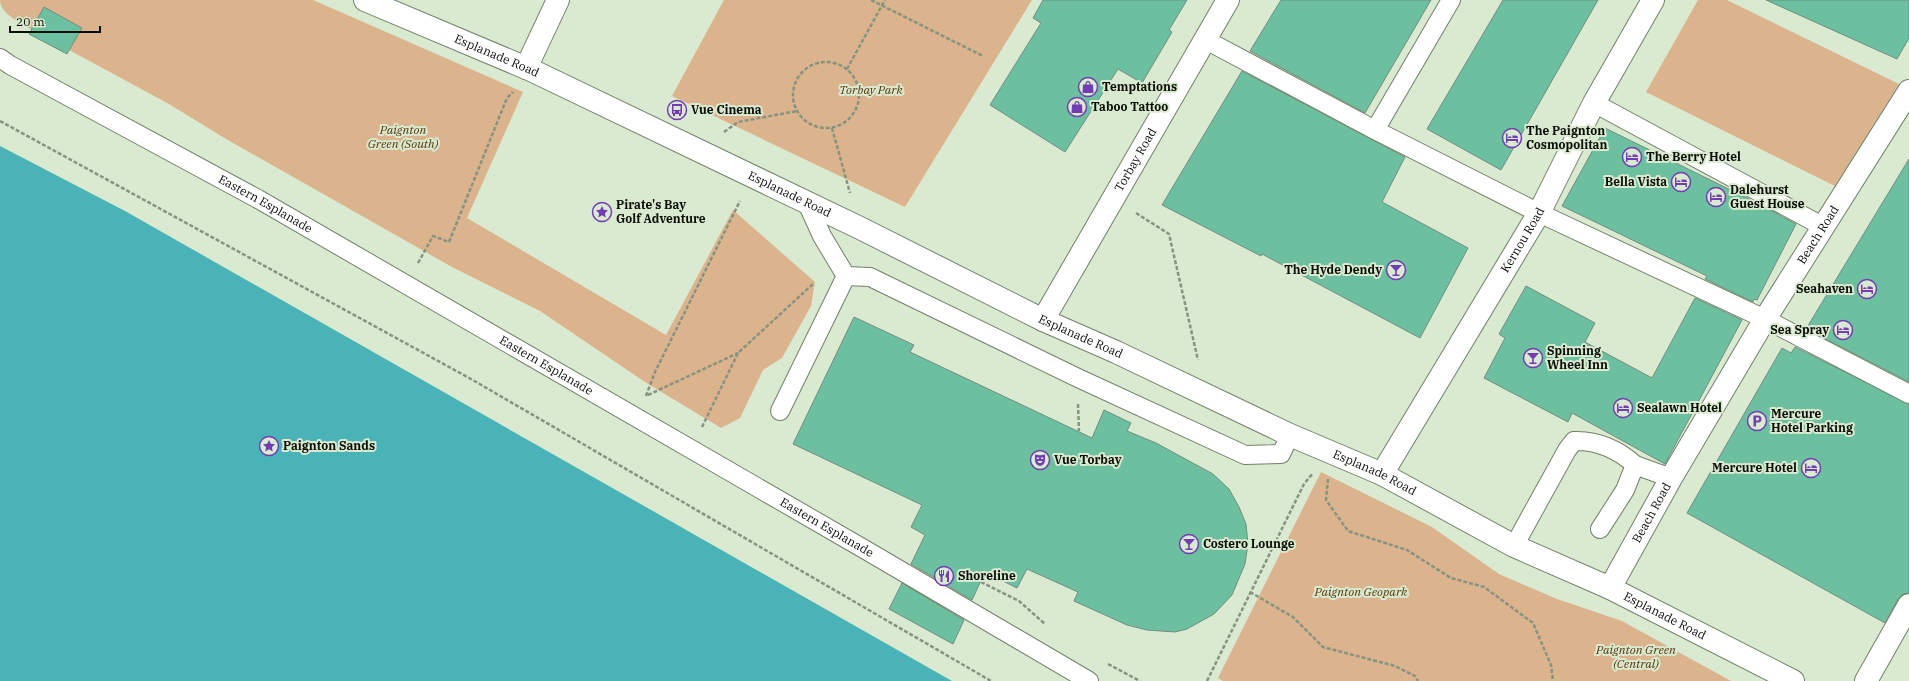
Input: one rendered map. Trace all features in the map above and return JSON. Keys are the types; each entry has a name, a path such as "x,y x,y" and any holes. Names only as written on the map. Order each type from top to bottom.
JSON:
{"main road":[{"name":"Esplanade Road","path":"365,0 529,69 699,152 860,228 1043,320 1330,453 1382,474 1514,546 1610,588 1793,681"},
{"path":"529,69 558,0"},
{"name":"Torbay Road","path":"1043,320 1204,39 1228,0"},
{"name":"Kernou Road","path":"1382,474 1539,213 1594,103 1653,0"},
{"name":"Beach Road","path":"1610,588 1671,478 1765,319 1909,91"},
{"path":"1866,681 1909,605"}],"lane":[{"path":"1375,130 1451,0"},
{"path":"1204,39 1375,130 1539,213 1765,319 1909,394"},
{"name":"Eastern Esplanade","path":"0,58 10,65 258,199 692,449 1089,681"},
{"path":"1594,103 1824,227"},
{"path":"807,203 822,236 846,276"},
{"path":"780,411 846,276"},
{"path":"846,276 870,277 1078,378 1245,455 1281,454 1290,434"},
{"path":"1514,546 1567,450 1574,441 1592,442 1627,458 1635,466 1671,478"},
{"path":"1600,529 1625,490 1635,466"}],"path":[{"path":"871,0 983,56"},
{"path":"847,68 885,0"},
{"path":"830,62 847,68 854,77 858,87 859,98 857,108 851,118 843,124 832,128 822,129 812,126 803,120 797,111 792,94 798,76 804,69 812,64 830,62"},
{"path":"406,284 432,236 449,242 507,98 529,69"},
{"path":"699,152 738,122 797,111"},
{"path":"0,121 471,379 991,681"},
{"path":"832,128 860,228"},
{"path":"635,417 646,396 655,372 740,201 749,176"},
{"path":"1113,199 1169,234 1205,394"},
{"path":"646,396 738,353 815,282"},
{"path":"692,449 738,353"},
{"path":"1207,681 1304,484 1330,453"},
{"path":"1330,453 1326,500 1348,531 1407,550 1451,578 1484,587 1532,623 1551,665 1553,681"},
{"path":"981,582 1019,601"},
{"path":"1250,592 1293,617 1323,647 1395,666 1415,676 1418,681"}],"green space":[{"name":"Paignton Green (South)","path":"0,0 313,0 523,92 467,218 666,335 733,210 815,282 811,306 782,358 763,370 740,418 721,428 645,382 540,311 452,267 226,139 169,104 21,24 2,8"},
{"name":"Torbay Park","path":"724,0 1032,0 905,207 672,96"},
{"path":"1698,0 1727,0 1899,84 1835,186 1646,92"},
{"name":"Paignton Geopark","path":"1321,472 1432,527 1499,574 1557,599 1622,621 1731,681 1223,681 1218,678"}],"water":[{"name":"Paignton Sands","path":"0,146 125,211 952,681 0,681"}],"building":[{"path":"1043,0 1187,0 1169,30 1172,32 1142,83 1118,69 1065,152 990,105 1041,23 1033,18"},
{"path":"1281,0 1431,0 1365,113 1250,51"},
{"path":"1503,0 1598,0 1501,170 1427,129"},
{"path":"1766,0 1909,0 1909,38 1897,59"},
{"path":"44,7 82,28 67,54 29,34"},
{"path":"1242,71 1405,157 1382,202 1468,248 1420,338 1262,254 1261,256 1162,205"},
{"path":"1605,128 1755,202 1796,224 1757,300 1754,299 1753,302 1705,279 1707,276 1562,206"},
{"path":"1909,159 1909,382 1806,329"},
{"path":"1526,286 1595,323 1585,342 1652,378 1695,298 1742,320 1665,464 1572,413 1568,422 1484,378 1505,338 1499,334"},
{"path":"854,317 914,345 910,352 1092,438 1104,410 1131,423 1127,431 1156,443 1213,474 1229,489 1246,524 1248,544 1245,564 1232,595 1214,614 1187,629 1175,632 1147,630 1127,625 1074,601 1078,592 1027,569 1017,588 985,572 972,600 911,564 925,535 911,527 922,505 793,444"},
{"name":"Mercure Hotel","path":"1795,347 1909,404 1909,593 1903,594 1898,599 1885,623 1687,513 1782,348 1791,353"},
{"path":"902,583 964,620 953,644 889,609"}],"place":[{"name":"Temptations","path":"1088,87"},
{"name":"Taboo Tattoo","path":"1077,107"},
{"name":"Vue Cinema","path":"677,110"},
{"name":"The Paignton Cosmopolitan","path":"1512,138"},
{"name":"The Berry Hotel","path":"1632,157"},
{"name":"Bella Vista","path":"1681,182"},
{"name":"Dalehurst Guest House","path":"1716,197"},
{"name":"Pirate's Bay Golf Adventure","path":"602,212"},
{"name":"The Hyde Dendy","path":"1396,270"},
{"name":"Seahaven","path":"1867,289"},
{"name":"Sea Spray","path":"1843,330"},
{"name":"Spinning Wheel Inn","path":"1533,358"},
{"name":"Sealawn Hotel","path":"1623,408"},
{"name":"Mercure Hotel Parking","path":"1757,421"},
{"name":"Paignton Sands","path":"269,446"},
{"name":"Vue Torbay","path":"1040,460"},
{"name":"Mercure Hotel","path":"1811,468"},
{"name":"Costero Lounge","path":"1189,544"},
{"name":"Shoreline","path":"944,576"}],"park label":[{"name":"Paignton Green (Central)","path":"1636,657"}]}
